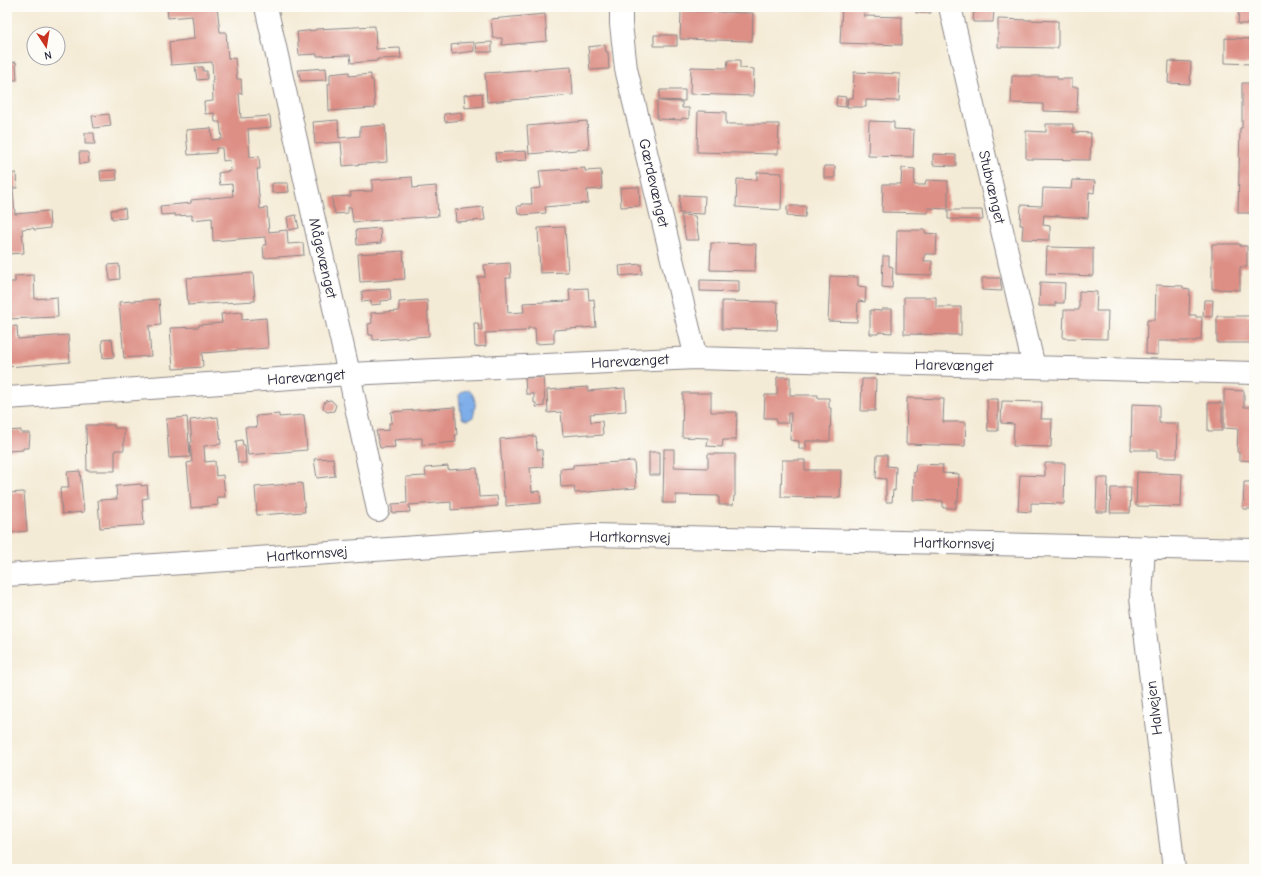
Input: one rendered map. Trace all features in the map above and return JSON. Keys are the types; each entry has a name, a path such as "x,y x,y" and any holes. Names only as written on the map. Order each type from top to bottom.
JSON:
{"street":[{"name":"Mågevænget","path":"266,7 349,374 378,510"},
{"name":"Gærdevænget","path":"621,7 621,24 626,69 696,358"},
{"name":"Stubvænget","path":"950,7 1034,367"},
{"name":"Harevænget","path":"7,398 349,374 696,358 1254,372"},
{"name":"Hartkornsvej","path":"7,575 594,535 1254,550"},
{"name":"Halvejen","path":"1144,547 1141,598 1174,869"}],"water":[{"path":"468,390 473,395 475,410 473,417 468,420 463,419 461,415 459,395 463,391"}],"building":[{"path":"167,7 217,7 220,32 226,32 228,59 235,58 237,79 241,79 242,94 239,93 241,118 270,116 271,127 248,129 250,157 259,156 260,169 257,169 260,209 267,208 269,232 287,230 288,244 303,243 304,255 264,258 263,245 266,245 265,237 213,241 212,218 192,220 192,215 161,215 160,206 191,203 191,200 233,196 232,184 220,185 218,173 231,171 230,160 223,161 222,148 216,148 216,153 188,155 186,130 211,128 212,140 222,139 220,122 215,122 214,113 205,114 204,102 213,101 212,62 171,65 169,42 194,39 193,24 192,16 168,18"},
{"path":"300,7 323,7 323,10 300,11"},
{"path":"842,7 865,7 864,16 902,17 902,45 840,43"},
{"path":"908,7 930,7 931,13 916,13 916,9"},
{"path":"978,7 1001,7 1000,11 994,11 993,22 973,22 974,8 978,9"},
{"path":"1239,7 1254,7 1254,66 1252,66 1252,64 1225,63 1225,38 1252,39 1252,24 1238,24"},
{"path":"681,11 753,13 752,41 680,39"},
{"path":"545,14 547,41 502,45 502,38 493,38 491,19"},
{"path":"998,19 1058,21 1058,48 998,47"},
{"path":"375,26 376,49 400,48 401,58 377,59 377,61 351,63 350,55 299,55 297,32 316,29"},
{"path":"654,35 677,35 677,46 654,46"},
{"path":"474,42 474,51 452,54 451,45"},
{"path":"492,42 492,52 477,52 476,43"},
{"path":"605,45 606,52 608,52 609,69 590,70 588,47"},
{"path":"728,60 740,60 740,68 754,69 753,96 690,94 691,67 727,68"},
{"path":"1169,61 1191,62 1190,84 1168,83"},
{"path":"16,62 17,80 7,80 7,63"},
{"path":"195,67 203,67 203,71 207,71 207,79 197,80"},
{"path":"571,67 573,95 487,102 485,73"},
{"path":"326,68 327,80 301,81 298,70"},
{"path":"349,72 349,76 371,74 371,80 373,80 375,108 329,111 328,84 330,84 330,74"},
{"path":"854,72 900,74 899,101 866,100 866,107 847,107 848,98 853,98"},
{"path":"1012,76 1057,76 1057,79 1072,79 1072,87 1078,87 1077,112 1043,111 1043,104 1011,103"},
{"path":"1242,83 1254,83 1254,213 1238,213 1240,128 1242,128"},
{"path":"660,90 685,90 685,101 659,100"},
{"path":"482,93 483,106 465,108 464,95"},
{"path":"837,96 846,97 846,107 836,106"},
{"path":"657,101 682,102 682,108 689,108 689,119 657,119"},
{"path":"698,111 726,112 726,124 779,124 778,154 697,152"},
{"path":"461,112 462,120 445,122 444,114"},
{"path":"109,114 111,126 94,128 92,116"},
{"path":"338,120 339,138 360,136 360,127 385,125 387,162 343,166 341,142 315,144 313,122"},
{"path":"587,121 589,149 529,154 527,126"},
{"path":"869,121 894,122 894,129 914,130 913,157 868,156"},
{"path":"1046,124 1073,124 1073,132 1091,133 1090,160 1026,159 1026,131 1046,132"},
{"path":"85,133 94,133 95,144 85,144"},
{"path":"8,136 9,149 7,149"},
{"path":"526,151 527,160 496,162 495,153"},
{"path":"79,152 88,152 89,163 80,164"},
{"path":"933,154 956,155 956,166 933,165"},
{"path":"824,166 835,166 835,178 824,178"},
{"path":"585,168 585,171 601,170 602,189 587,190 588,203 545,207 546,213 518,214 517,206 522,206 521,204 532,204 531,189 541,188 539,171"},
{"path":"902,168 915,169 914,185 925,185 926,180 948,181 948,209 928,208 928,213 882,212 883,184 901,184"},
{"path":"116,170 117,180 101,181 100,171"},
{"path":"757,172 782,173 781,210 736,207 737,179 757,180"},
{"path":"16,173 17,188 13,188 15,214 49,211 50,228 34,230 34,228 22,229 24,253 7,254 7,174"},
{"path":"412,177 413,188 436,186 438,216 353,222 351,207 348,207 348,213 335,214 332,197 351,196 350,192 372,191 372,180"},
{"path":"1072,180 1095,181 1094,193 1089,192 1088,218 1044,215 1043,225 1050,226 1050,240 1022,239 1023,225 1020,225 1021,205 1042,206 1043,188 1071,189"},
{"path":"288,183 289,192 272,193 272,184"},
{"path":"639,187 640,206 621,207 620,188"},
{"path":"680,195 705,196 704,214 679,213"},
{"path":"787,206 806,206 805,217 787,216"},
{"path":"483,207 485,220 456,222 455,210"},
{"path":"125,208 126,218 112,219 111,210"},
{"path":"948,210 982,210 983,220 948,219"},
{"path":"296,215 299,228 289,230 287,217"},
{"path":"681,215 695,216 699,240 686,240"},
{"path":"565,227 568,272 540,273 538,228"},
{"path":"380,228 381,243 357,245 356,230"},
{"path":"897,230 925,230 925,233 937,234 936,254 925,254 924,261 932,261 932,275 896,274"},
{"path":"711,243 756,244 755,271 710,270"},
{"path":"1212,244 1240,244 1240,246 1247,246 1247,267 1240,267 1240,290 1212,289"},
{"path":"1047,247 1093,248 1093,276 1046,274"},
{"path":"403,251 405,279 360,282 358,254"},
{"path":"883,256 889,256 889,266 893,267 892,288 882,287"},
{"path":"510,263 511,278 506,278 508,313 524,312 523,303 570,301 569,289 588,288 589,300 594,299 596,327 554,330 554,343 536,344 535,328 528,328 528,330 525,331 485,333 486,346 475,347 474,323 478,323 479,330 482,330 478,277 485,277 484,265"},
{"path":"119,264 120,279 110,280 108,265"},
{"path":"641,264 642,274 620,276 619,266"},
{"path":"253,273 255,301 188,305 186,278"},
{"path":"34,275 35,299 57,297 58,317 7,319 7,282 15,282 15,276"},
{"path":"830,276 858,277 858,286 866,287 865,302 858,301 857,322 828,321"},
{"path":"982,278 1000,278 1002,291 982,290"},
{"path":"700,280 739,281 739,292 700,291"},
{"path":"1040,282 1065,283 1064,303 1055,303 1055,306 1039,306"},
{"path":"1156,285 1183,286 1183,288 1190,289 1189,315 1202,317 1201,340 1158,341 1158,355 1146,354 1147,320 1155,320"},
{"path":"390,289 391,300 381,301 381,304 371,305 371,301 362,302 362,291"},
{"path":"1079,291 1097,292 1096,311 1108,311 1107,339 1063,338 1064,310 1079,310"},
{"path":"904,297 936,297 936,307 961,307 961,335 904,334"},
{"path":"159,299 161,325 149,326 151,356 124,358 119,302"},
{"path":"427,300 429,336 373,340 373,335 369,335 368,324 372,323 371,313 399,311 399,302"},
{"path":"1204,300 1213,300 1212,317 1203,316"},
{"path":"722,301 778,302 777,330 722,329"},
{"path":"882,309 892,309 892,333 879,332 878,334 870,334 870,310 882,311"},
{"path":"242,312 242,320 266,318 268,348 202,353 203,367 173,369 170,328 199,327 199,325 222,323 221,314"},
{"path":"1217,316 1254,316 1254,343 1217,343"},
{"path":"17,326 18,339 68,335 70,362 7,367 7,327"},
{"path":"112,339 114,357 103,358 102,340"},
{"path":"543,377 545,402 544,406 536,407 536,403 534,403 534,394 526,394 525,378"},
{"path":"777,377 790,377 790,395 818,395 818,398 829,398 829,408 831,408 830,441 806,441 806,449 799,449 799,441 790,440 791,413 788,413 788,423 776,423 776,418 764,418 765,395 777,395"},
{"path":"862,379 876,379 875,411 861,411"},
{"path":"588,387 588,391 625,388 626,411 590,414 591,422 602,421 603,435 588,436 588,434 563,436 561,412 548,413 547,390"},
{"path":"1224,390 1244,391 1244,407 1254,407 1254,461 1239,460 1239,452 1237,452 1238,429 1224,428"},
{"path":"683,393 711,393 711,412 737,412 736,440 723,440 722,447 707,446 708,438 682,437"},
{"path":"907,398 944,399 943,422 966,422 965,446 906,444"},
{"path":"987,399 998,399 998,431 988,431"},
{"path":"331,400 336,405 334,411 327,412 323,408 325,401"},
{"path":"1002,401 1042,402 1041,419 1052,419 1051,447 1013,446 1014,424 1001,423"},
{"path":"1208,403 1222,403 1222,431 1208,431"},
{"path":"1132,404 1159,405 1159,423 1178,423 1177,458 1157,458 1157,450 1131,450"},
{"path":"455,407 456,442 422,445 422,438 394,440 395,447 380,448 376,431 389,430 389,423 392,423 391,412"},
{"path":"279,414 279,417 304,415 307,450 248,455 245,427 257,427 256,416"},
{"path":"187,417 190,457 169,458 166,419"},
{"path":"218,417 221,444 204,446 205,462 215,461 216,476 223,475 225,497 217,497 218,505 191,508 187,463 192,462 190,420"},
{"path":"86,425 114,425 114,428 124,428 124,450 115,450 115,471 87,471"},
{"path":"21,430 21,433 30,433 29,448 7,451 7,431"},
{"path":"536,436 537,450 542,450 543,467 530,468 532,492 540,491 541,503 506,506 500,439"},
{"path":"242,440 243,445 245,445 246,463 238,463 236,441"},
{"path":"664,449 674,449 674,467 708,468 708,454 735,454 735,496 733,505 719,505 719,496 676,495 676,503 663,503"},
{"path":"649,452 660,452 660,475 649,475"},
{"path":"877,455 887,455 887,466 896,467 895,491 893,490 892,502 886,502 886,479 876,478"},
{"path":"333,458 335,476 317,478 314,459"},
{"path":"782,460 805,460 805,470 841,470 840,498 781,497"},
{"path":"634,461 636,488 575,493 574,486 561,487 560,469 573,468 573,465"},
{"path":"1045,463 1065,463 1064,504 1031,503 1031,512 1018,511 1020,475 1045,476"},
{"path":"916,464 943,465 942,473 959,474 958,501 956,501 956,508 943,508 943,501 913,500 914,472 915,473"},
{"path":"448,466 448,470 477,468 479,497 497,496 498,506 451,510 451,502 409,505 410,512 392,513 392,504 407,503 406,477 426,476 425,468"},
{"path":"80,471 84,512 62,514 60,488 69,488 67,472"},
{"path":"1137,472 1182,474 1181,507 1136,506"},
{"path":"1097,478 1108,478 1107,512 1096,512"},
{"path":"1244,482 1254,482 1254,509 1243,509"},
{"path":"302,483 305,512 257,515 255,487"},
{"path":"141,484 141,486 147,485 148,498 142,499 144,525 100,528 98,500 117,499 116,486"},
{"path":"1111,488 1131,488 1130,513 1110,513"},
{"path":"24,492 27,531 7,533 7,493"}]}
